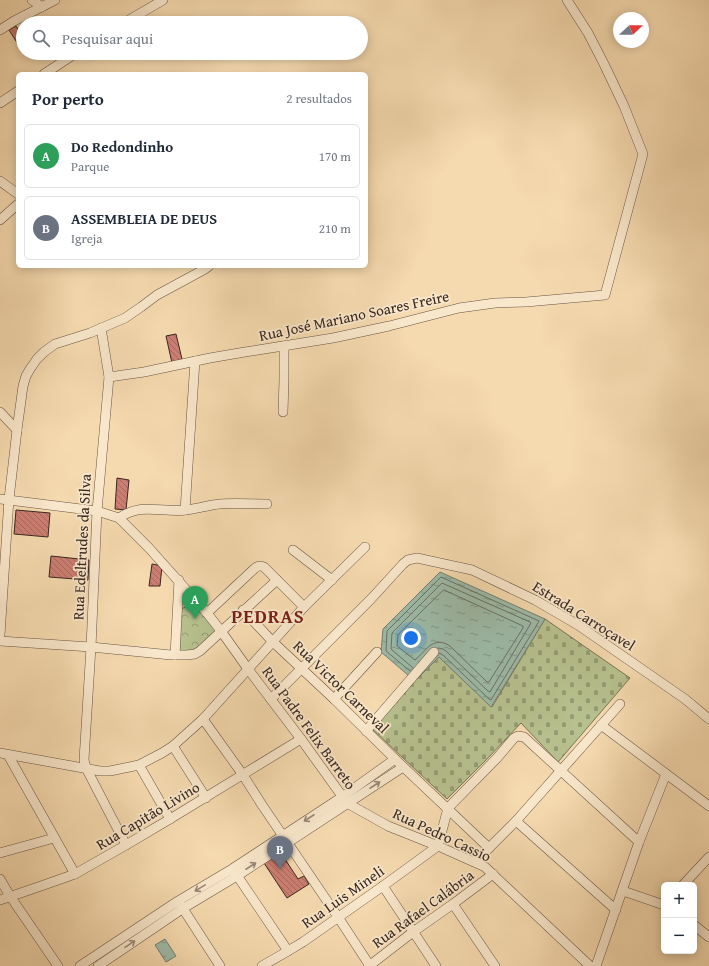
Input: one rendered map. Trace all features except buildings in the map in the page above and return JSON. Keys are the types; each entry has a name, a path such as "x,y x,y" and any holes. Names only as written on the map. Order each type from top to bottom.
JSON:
{"street":[{"path":"32,0 45,4"},
{"path":"24,16 55,0"},
{"path":"136,16 163,0"},
{"name":"Rua José Mariano Soares Freire","path":"109,377 144,372 239,353 333,338 389,326 459,308 496,303 606,295 644,154 624,106 604,64 588,33 568,0"},
{"path":"0,30 16,21"},
{"path":"47,72 65,60"},
{"path":"0,103 16,92"},
{"path":"0,181 16,193"},
{"path":"0,220 16,206"},
{"path":"0,635 4,499 26,376 37,359 55,344 101,328 124,318 157,295 206,268"},
{"name":"Rua Edeltrudes da Silva","path":"86,768 84,756 91,647 96,510 109,377 101,328"},
{"path":"283,412 284,346"},
{"path":"185,510 195,361"},
{"path":"0,412 17,430"},
{"path":"4,499 96,510 119,518 136,510 185,510 219,504 266,504"},
{"name":"Rua Padre Felix Barreto","path":"119,518 179,580 222,631 248,669 345,800"},
{"path":"4,754 100,771 110,771 139,765 162,754 203,719 304,608 365,547"},
{"path":"293,550 332,580"},
{"name":"Estrada Carroçavel","path":"302,669 408,560 417,558 472,570 535,600 578,625 685,699 709,719"},
{"path":"207,613 254,568 259,566 264,567 304,608"},
{"path":"175,655 179,580"},
{"path":"0,641 91,647 175,655 195,654 277,580"},
{"name":"Rua Victor Carneval","path":"243,610 273,642 489,848"},
{"path":"334,699 378,652"},
{"path":"366,731 434,652"},
{"path":"271,699 302,669"},
{"path":"475,862 516,821 620,704"},
{"path":"203,719 243,775 369,966"},
{"path":"601,726 709,806"},
{"path":"438,846 448,808 514,738 518,736 524,737 639,842"},
{"name":"Rua Capitão Livino","path":"0,900 75,874 206,798 301,739"},
{"path":"173,746 206,798"},
{"path":"4,754 75,874"},
{"path":"345,800 395,759"},
{"path":"139,765 170,819"},
{"path":"80,966 234,872 345,800 403,766"},
{"path":"86,768 126,845"},
{"path":"596,966 639,842 666,774"},
{"name":"Rua Pedro Cassio","path":"345,800 388,826 485,867 590,966"},
{"path":"516,821 616,910"},
{"path":"0,853 54,838"},
{"name":"Rua Luis Mineli","path":"262,966 288,952 438,846"},
{"path":"686,882 709,858"},
{"path":"234,872 288,952"},
{"name":"Rua Rafael Calábria","path":"369,966 493,874"},
{"path":"0,879 58,966"},
{"path":"383,886 436,966"},
{"path":"623,891 661,904"},
{"path":"453,904 495,966"},
{"path":"98,966 180,905"},
{"path":"180,905 220,966"},
{"path":"697,927 709,937"}],"green space":[{"path":"196,602 219,630 205,643 193,650 178,652 181,609"},
{"path":"545,619 630,678 558,762 521,723 447,799 372,729 415,681 439,657 492,707"}],"water":[{"path":"440,572 545,619 491,707 439,657 415,681 381,652 383,629"},
{"path":"165,939 176,956 166,962 155,945"}],"place":[{"name":"Do Redondinho","path":"195,619"},
{"name":"ASSEMBLEIA DE DEUS","path":"280,869"}],"district":[{"name":"PEDRAS","path":"268,616"}]}
